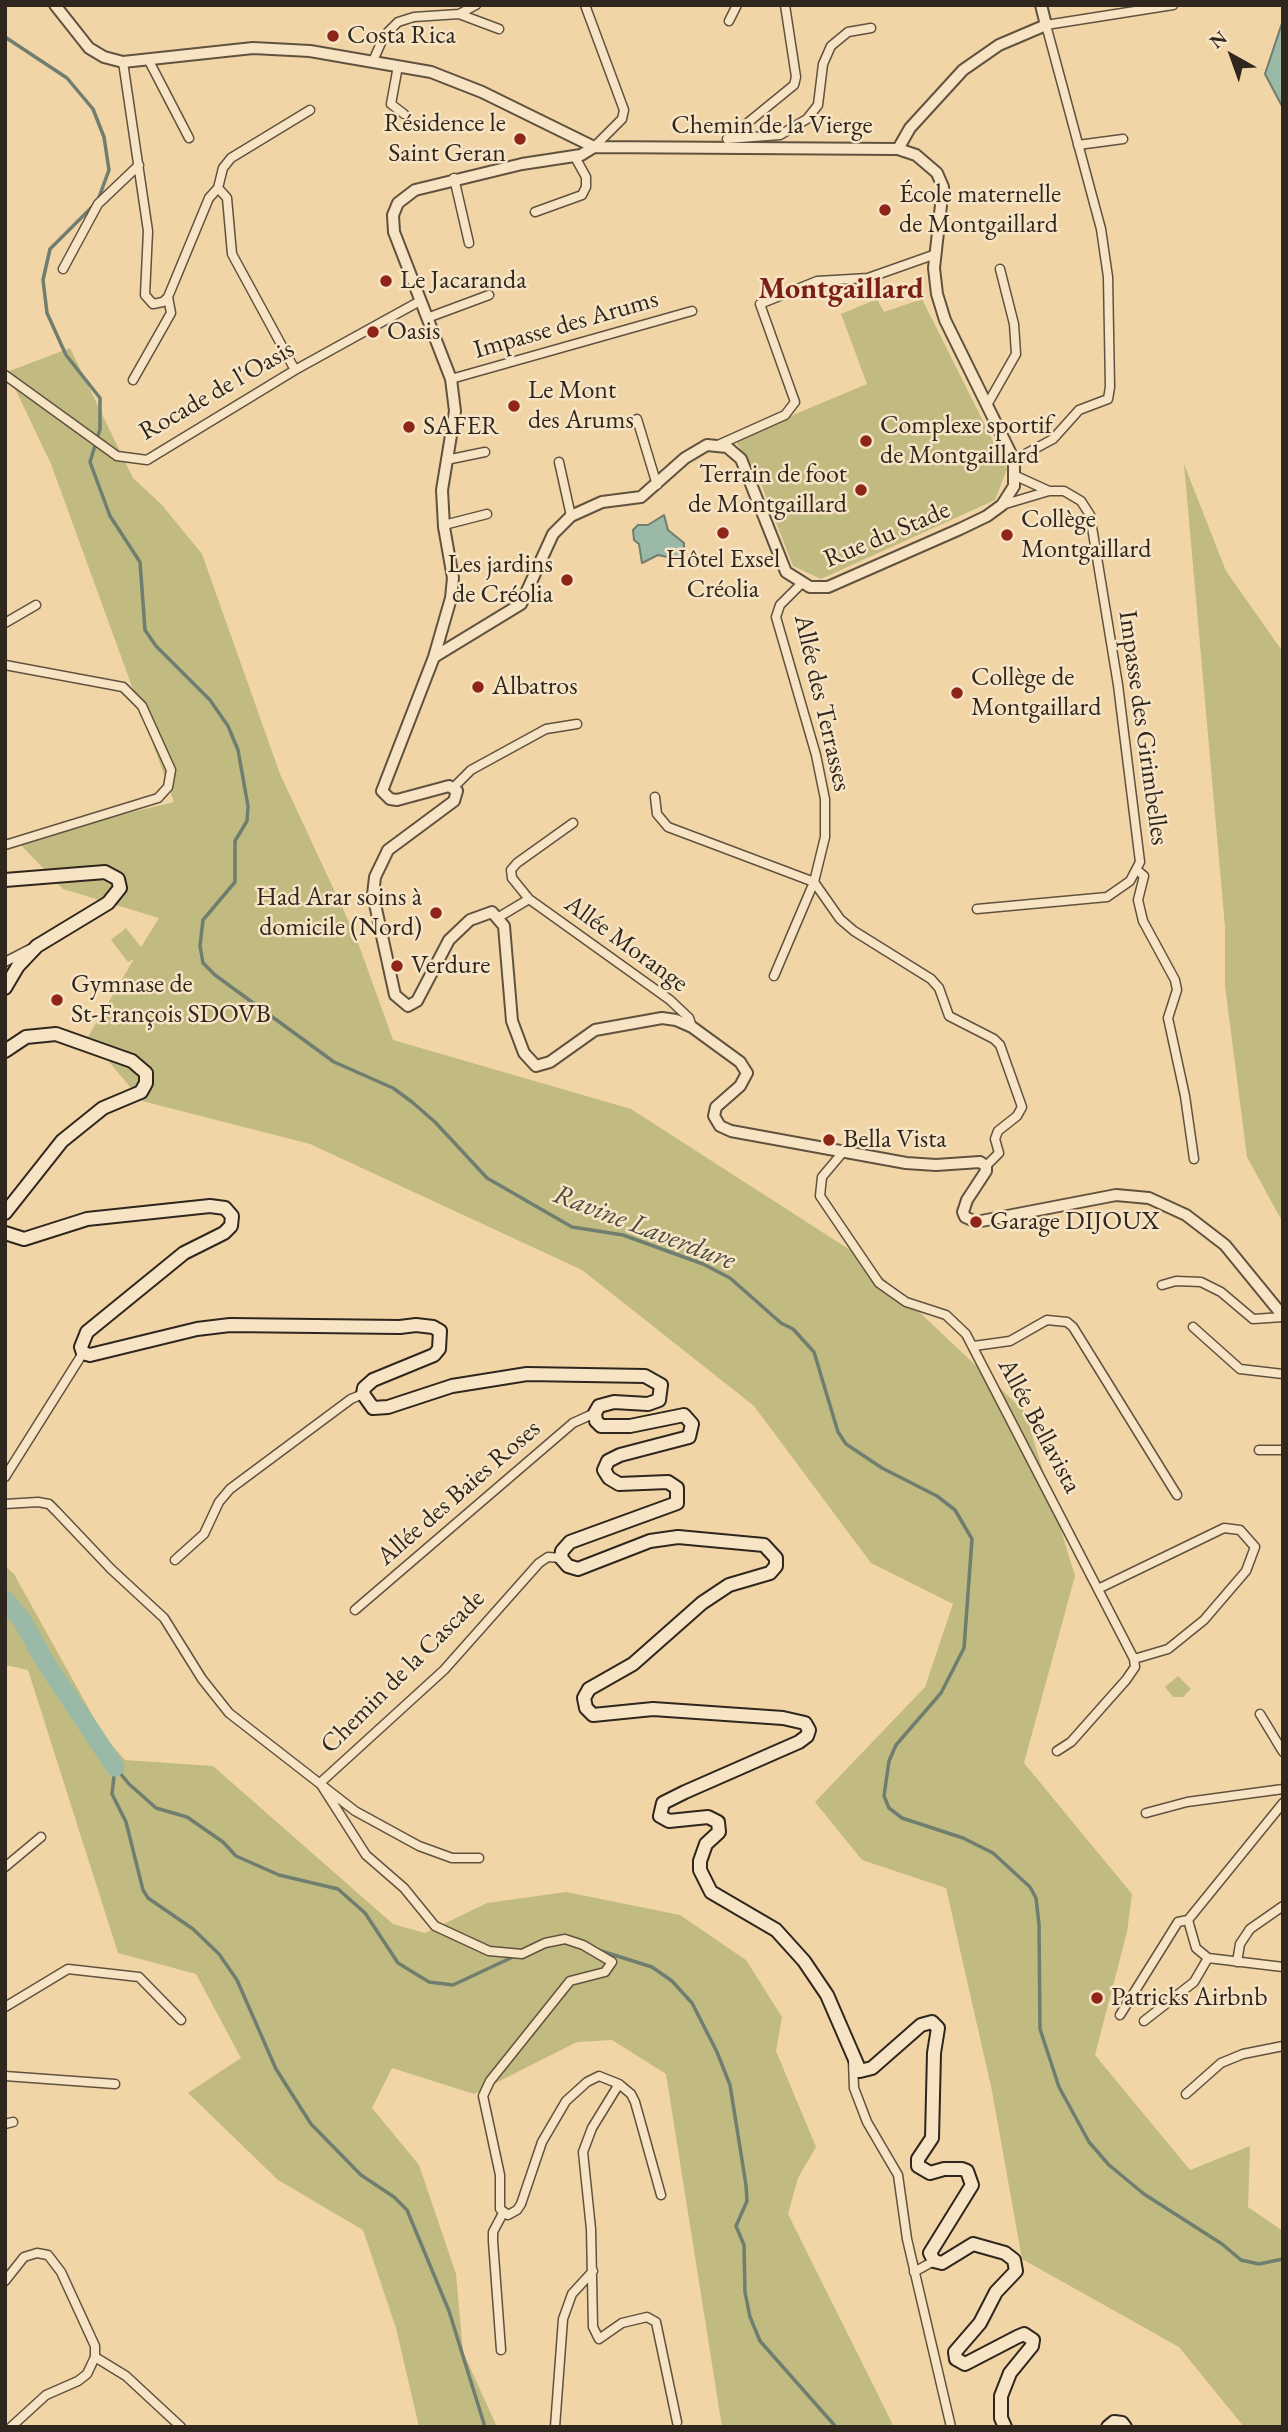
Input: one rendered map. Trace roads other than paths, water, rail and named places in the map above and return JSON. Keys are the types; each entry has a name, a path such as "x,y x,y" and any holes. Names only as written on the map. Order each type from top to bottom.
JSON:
{"main road":[{"path":"5,880 105,872 118,879 120,888 108,903 37,946 18,966 5,988"},
{"path":"5,1051 26,1037 56,1034 132,1061 146,1073 146,1083 141,1092 103,1108 62,1141 5,1213"},
{"path":"5,1233 24,1239 87,1219 210,1206 225,1208 232,1216 231,1226 224,1233 184,1253 87,1332 82,1340 83,1353 99,1354 197,1329 261,1324 400,1327 416,1325 433,1327 440,1332 442,1342 433,1355 373,1380 364,1388 363,1394 373,1408 388,1407 452,1385 527,1374 645,1376 661,1385 659,1400 648,1404 614,1402 598,1406 595,1413 601,1426 630,1426 684,1415 692,1424 689,1437 620,1455 608,1461 604,1470 609,1478 619,1484 668,1482 677,1488 679,1498 670,1508 570,1542 562,1551 562,1558 568,1566 578,1569 650,1541 678,1537 764,1545 776,1558 776,1566 770,1573 729,1585 702,1603 633,1664 589,1689 584,1698 586,1709 593,1715 653,1709 783,1718 805,1723 809,1730 807,1736 799,1742 685,1792 663,1804 660,1816 670,1821 708,1817 718,1822 719,1832 706,1844 700,1861 700,1870 711,1892 776,1930 804,1961 827,1995 860,2071 872,2068 921,2025 932,2022 938,2028 934,2053 933,2138 918,2159 918,2166 930,2173 944,2169 962,2169 967,2172 972,2185 933,2244 930,2253 934,2261 942,2263 973,2244 1005,2253 1014,2260 1016,2271 996,2292 980,2323 955,2352 956,2359 965,2364 1024,2334 1032,2340 1032,2346 1010,2373 1001,2396 1001,2418 1005,2427"},
{"path":"1108,2427 1114,2422 1122,2423 1125,2427"}],"street":[{"path":"55,5 89,48 104,57 123,62 283,48 373,61 430,72 482,92 594,146"},
{"path":"373,61 384,36 398,22 414,17 459,14 476,5"},
{"path":"577,724 546,729 471,770 453,787 397,800 390,799 382,791 434,657 453,588 442,490 455,411 451,379 394,232 395,209 405,195 454,178 575,157 594,146 622,119 624,110 585,5"},
{"path":"729,21 737,5"},
{"path":"713,150 794,85 796,77 785,5"},
{"path":"1014,460 1053,439 1079,410 1108,399 1111,365 1108,277 1101,229 1041,5"},
{"path":"1046,25 1173,5"},
{"path":"459,14 499,29"},
{"name":"Chemin de la Vierge","path":"594,146 713,150 898,149 910,128 963,70 999,45 1046,25"},
{"path":"727,139 780,135 807,119 818,105 823,64 831,46 848,32 871,28"},
{"path":"148,59 189,138"},
{"path":"123,62 148,231 144,289 153,304 163,302 168,297 209,198 218,188 223,168 231,158 310,110"},
{"path":"398,66 391,104 404,114"},
{"path":"1078,145 1123,139"},
{"path":"898,149 928,163 943,187 936,254 937,294 945,320 1014,460 1016,476 1010,496 1002,505"},
{"path":"535,212 582,195 586,187 586,177 575,157"},
{"path":"63,269 98,204 139,165"},
{"path":"454,178 468,243"},
{"path":"218,188 227,198 232,254 295,370"},
{"path":"434,657 521,604 553,534 571,516 602,502 637,499 696,451 718,445 785,415 795,402 760,304 817,281 868,278 936,254"},
{"path":"987,405 1016,354 1014,324 1000,269"},
{"path":"427,318 489,295"},
{"path":"133,380 171,313 168,297"},
{"name":"Rocade de l'Oasis","path":"5,375 117,456 147,460 295,370 421,301"},
{"name":"Impasse des Arums","path":"451,379 692,311"},
{"path":"637,419 657,485"},
{"name":"Rue du Stade","path":"718,445 727,447 741,459 786,572 801,584 819,589 969,525 1002,505"},
{"path":"446,460 485,452"},
{"path":"559,462 571,516"},
{"name":"Impasse des Girimbelles","path":"977,909 1107,898 1128,883 1140,862 1118,685 1090,515 1081,501 1070,493 1049,491 1016,476"},
{"path":"1002,505 1049,491"},
{"path":"444,525 487,514"},
{"name":"Allée des Terrasses","path":"774,976 814,882 825,837 825,799 816,755 776,617 780,605 801,584"},
{"path":"5,624 36,605"},
{"path":"5,665 123,687 142,706 172,770 168,787 158,798 5,845"},
{"path":"453,787 457,791 454,801 388,850 375,877 373,895 398,1000 408,1006 417,1002 449,940 470,920 492,912 504,926 512,1021 524,1053 536,1066 550,1062 595,1030 662,1018 692,1027 740,1062 747,1073 740,1086 716,1107 715,1116 720,1126 731,1131 922,1165 976,1161 986,1166"},
{"path":"655,797 657,814 668,827 814,882 840,919 868,941 931,979 939,988 949,1016 993,1039 1005,1053 1022,1107 1017,1116 998,1131 995,1139 999,1153 986,1166 981,1182 964,1207 965,1217 970,1220 993,1219 1116,1195 1149,1198 1186,1215 1225,1245 1283,1316"},
{"name":"Allée Morange","path":"573,823 511,870 512,877 529,900 670,1000 689,1018 692,1027"},
{"path":"1137,870 1144,876 1138,900 1143,921 1175,980 1177,990 1168,1018 1185,1096 1194,1159"},
{"name":"Allée Morange","path":"499,918 529,900"},
{"path":"5,962 37,946"},
{"name":"Allée Bellavista","path":"843,1152 822,1177 820,1196 879,1283 906,1302 946,1315 974,1346 1134,1659"},
{"path":"1162,1285 1175,1281 1201,1282 1221,1292 1253,1319 1283,1316"},
{"path":"974,1346 1010,1341 1047,1320 1067,1322 1073,1327 1177,1495"},
{"path":"1193,1327 1240,1369 1283,1374"},
{"path":"5,1477 83,1353"},
{"path":"175,1560 204,1534 219,1502 230,1489 351,1399 363,1394"},
{"name":"Allée des Baies Roses","path":"355,1610 573,1423 595,1413"},
{"path":"1259,1450 1283,1450"},
{"path":"5,1504 38,1502 48,1504 56,1511 111,1569 130,1583 164,1618 202,1679 229,1713 355,1811 419,1846 452,1858 479,1858"},
{"path":"1057,1751 1071,1742 1126,1680 1135,1667 1134,1659 1168,1648 1204,1620 1246,1571 1255,1547 1240,1530 1224,1528 1100,1588"},
{"name":"Chemin de la Cascade","path":"503,2213 499,2202 499,2175 483,2096 490,2081 570,1981 605,1972 612,1962 583,1945 565,1940 545,1943 522,1954 489,1951 435,1926 418,1910 404,1888 366,1855 320,1783 444,1670 539,1563 548,1557 562,1558"},
{"path":"1260,1714 1283,1752"},
{"path":"1146,1813 1187,1802 1283,1789"},
{"path":"1120,2015 1178,1923 1188,1920 1283,1803"},
{"path":"5,1867 41,1837"},
{"path":"1237,1962 1240,1944 1250,1929 1283,1906"},
{"path":"1188,1920 1196,1948 1208,1958 1283,1967"},
{"path":"1144,2021 1194,1982 1208,1958"},
{"path":"5,2007 68,1969 139,1977 181,2020"},
{"path":"1186,2094 1221,2063 1242,2054 1283,2046"},
{"path":"853,2060 854,2088 867,2122 898,2175 914,2272 951,2427"},
{"path":"5,2076 115,2084"},
{"name":"Chemin de la Cascade","path":"503,2213 508,2215 517,2210 542,2142 566,2101 587,2082 599,2076 619,2084"},
{"path":"661,2195 635,2102 631,2094 619,2084 592,2129 583,2152 593,2271 593,2326 599,2339 622,2323 647,2317 656,2322 677,2422"},
{"name":"Chemin de la Cascade","path":"501,2350 493,2241 496,2224 503,2213"},
{"path":"5,2281 24,2257 37,2253 48,2255 61,2272 91,2337 95,2357 87,2374 46,2395 11,2427"},
{"path":"914,2272 934,2261"},
{"path":"555,2427 563,2319 572,2294 593,2271"},
{"path":"95,2357 126,2376 181,2427"}],"waterway":[{"name":"Ravine Laverdure","path":"5,37 67,78 93,109 104,137 109,170 98,200"},
{"name":"Ravine Laverdure","path":"93,206 50,249 43,280 47,313 66,355 100,398 100,429 90,462 110,516 140,562 145,630 156,646 210,700 228,726 238,750 248,806 247,821 235,841 235,882 203,920 200,946 203,963 215,975 334,1062 393,1088 412,1102 435,1122 487,1178 572,1227 623,1235 703,1264 730,1278 781,1323 793,1329 814,1352 838,1432 846,1444 882,1468 937,1496 955,1510 972,1539 964,1648 941,1693 896,1745 889,1761 884,1796 889,1808 902,1818 963,1838 993,1853 1030,1887 1036,1898 1039,1924 1040,2029 1059,2087 1089,2142 1109,2165 1144,2194 1222,2244 1241,2260 1259,2264 1283,2259"},
{"path":"5,1600 22,1620 44,1660 115,1767"},
{"path":"115,1767 129,1784 156,1808 187,1817 223,1842 236,1856 279,1875 338,1889 365,1913 398,1963 429,1982 453,1985 515,1956"},
{"path":"115,1767 112,1794 126,1822 143,1890 148,1898 193,1929 219,1954 237,1980 276,2069 311,2124 361,2175 394,2197 407,2210 449,2311 485,2427"},
{"path":"595,1949 652,1967 672,1981 692,2003 717,2052 730,2085 746,2185 747,2201 736,2226 744,2245 745,2292 750,2317 760,2341 836,2427"}],"place":[{"name":"Costa Rica","path":"333,36"},
{"name":"Résidence le Saint Geran","path":"520,139"},
{"name":"École maternelle de Montgaillard","path":"885,210"},
{"name":"Le Jacaranda","path":"386,281"},
{"name":"Oasis","path":"373,332"},
{"name":"Le Mont des Arums","path":"514,406"},
{"name":"SAFER","path":"409,427"},
{"name":"Complexe sportif de Montgaillard","path":"866,441"},
{"name":"Terrain de foot de Montgaillard","path":"861,490"},
{"name":"Hôtel Exsel Créolia","path":"723,533"},
{"name":"Collège Montgaillard","path":"1007,535"},
{"name":"Les jardins de Créolia","path":"567,580"},
{"name":"Albatros","path":"478,687"},
{"name":"Collège de Montgaillard","path":"957,693"},
{"name":"Had Arar soins à domicile (Nord)","path":"436,913"},
{"name":"Verdure","path":"397,966"},
{"name":"Gymnase de St-François SDOVB","path":"57,1000"},
{"name":"Bella Vista","path":"829,1140"},
{"name":"Garage DIJOUX","path":"976,1222"},
{"name":"Patricks Airbnb","path":"1097,1998"}],"district":[{"name":"Montgaillard","path":"841,290"}]}
